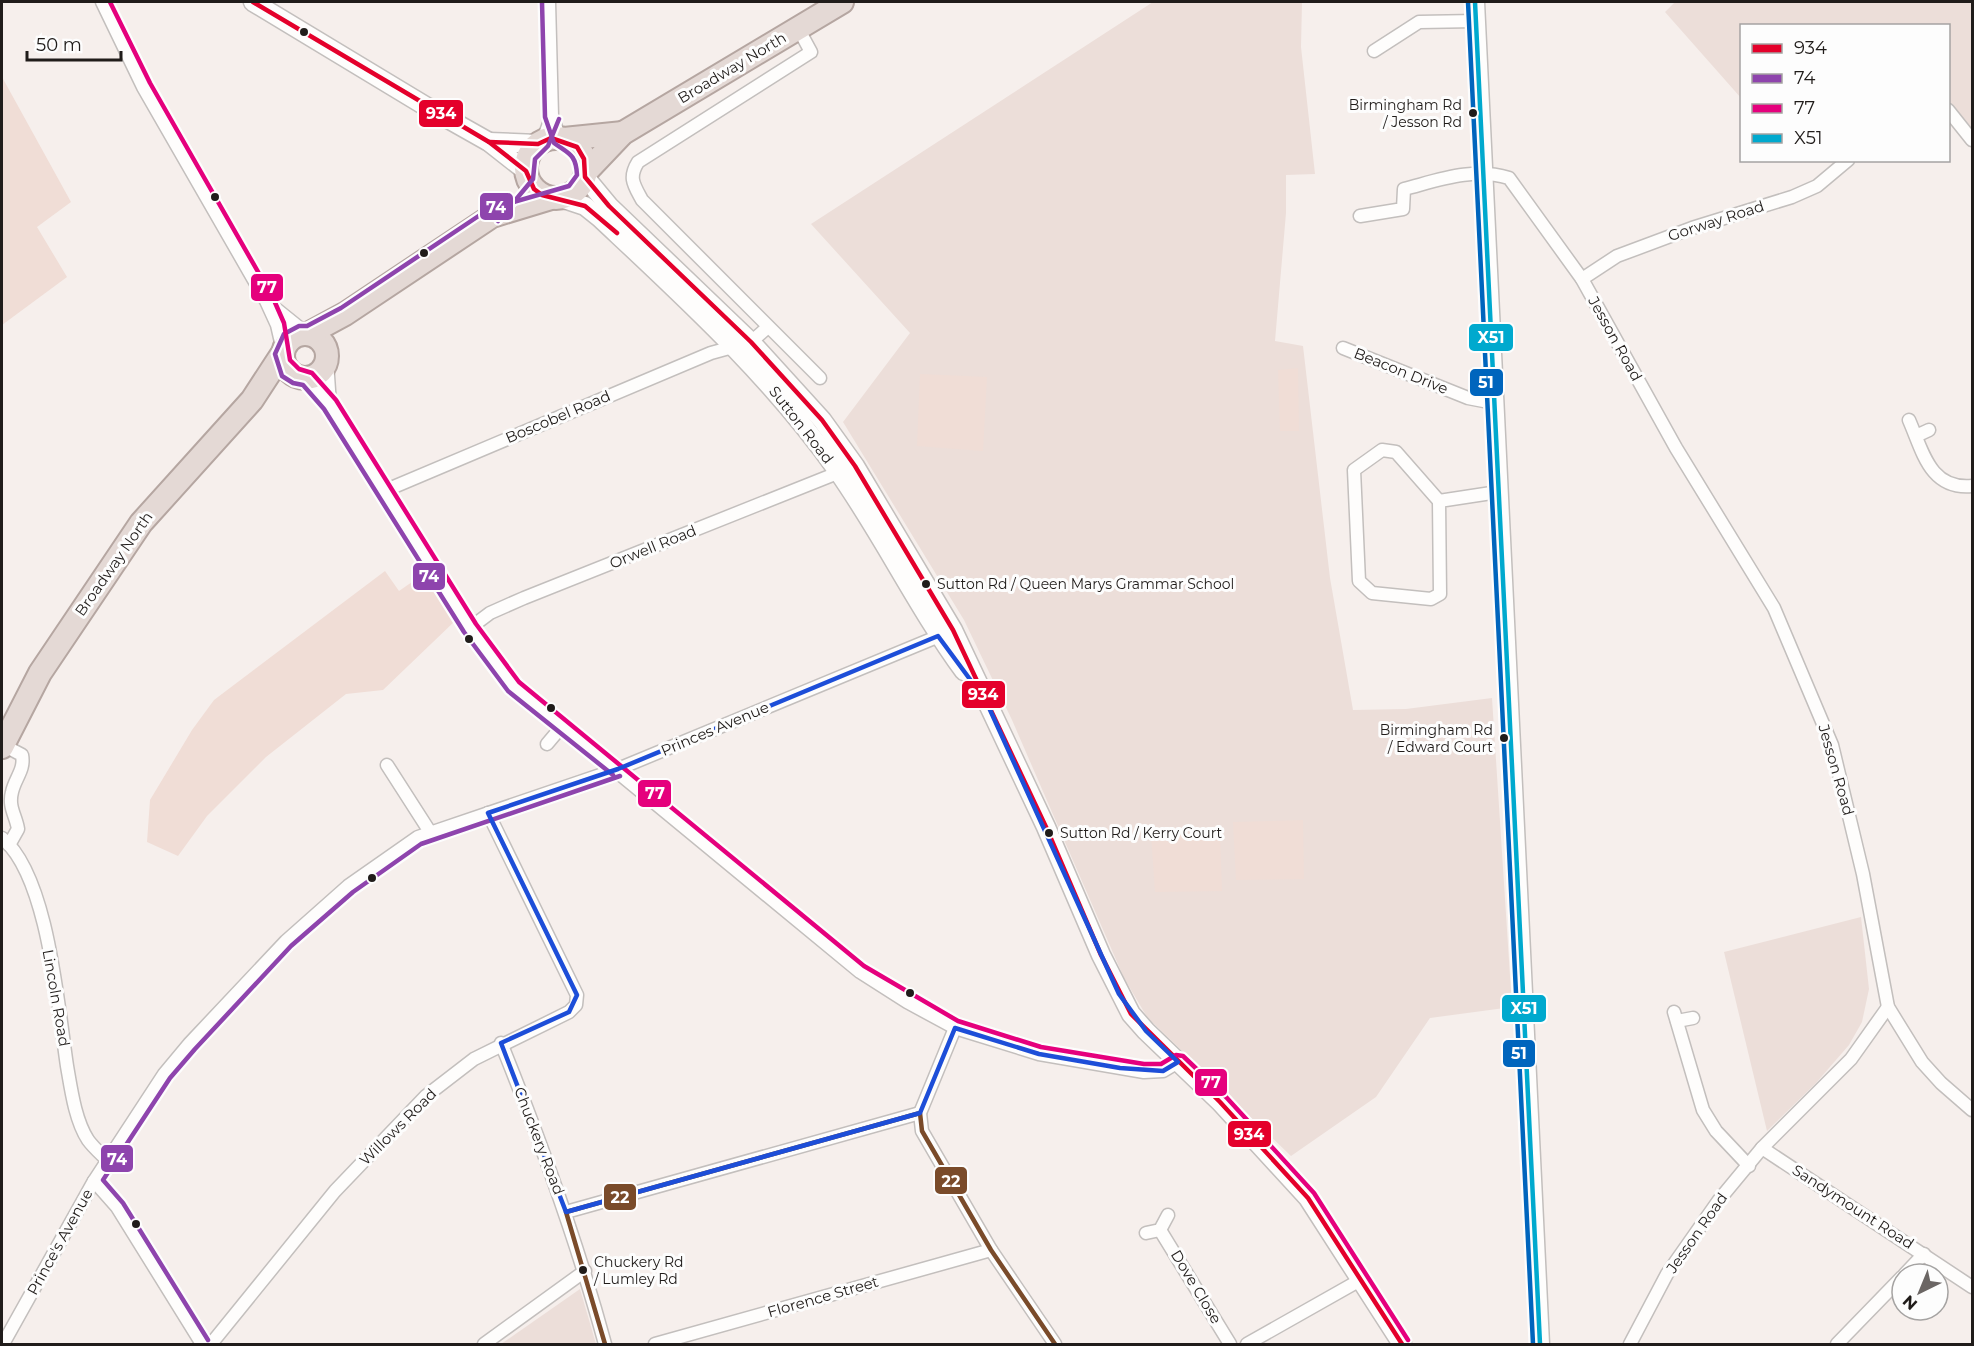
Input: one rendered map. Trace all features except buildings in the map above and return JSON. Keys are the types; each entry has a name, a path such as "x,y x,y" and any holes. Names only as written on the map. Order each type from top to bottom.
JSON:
{"highway":[{"name":"Broadway North","path":"585,175 623,133 842,2"},
{"name":"Broadway North","path":"551,141 623,133"},
{"path":"345,314 318,374 306,378 288,371 282,353 288,340 345,314 492,216 526,173 528,156 551,141 576,147 584,159 585,175 573,193 492,216"},
{"path":"526,173 534,189 556,198"},
{"path":"307,333 316,336 327,356"},
{"name":"Broadway North","path":"2,746 40,673 141,523 252,400 282,353"},
{"name":"Broadway North","path":"252,400 306,378"}],"street":[{"path":"102,2 143,87 266,302 277,325 282,353"},
{"path":"253,2 489,142 526,173"},
{"path":"549,2 551,141"},
{"path":"1475,2 1540,1344"},
{"path":"1374,51 1419,21 1476,21"},
{"path":"798,28 811,52 638,162 631,173 632,182 642,200 820,378"},
{"path":"1950,112 1972,140"},
{"path":"551,141 552,116"},
{"path":"489,142 551,141"},
{"name":"Gorway Road","path":"1581,279 1617,256 1817,186 1846,162"},
{"name":"Jesson Road","path":"1360,216 1403,209 1404,189 1449,176 1482,173 1509,178 1581,279 1676,448 1774,608 1805,678 1835,756 1863,874 1888,1007 1851,1059 1762,1148 1691,1236 1667,1274 1630,1344"},
{"name":"Sutton Road","path":"585,175 609,206 742,344 770,385 847,469 986,701 1046,827 1119,994 1146,1031 1228,1110 1308,1198 1402,1344"},
{"name":"Sutton Road","path":"556,198 585,206 742,344"},
{"path":"266,302 307,333"},
{"path":"742,344 768,327"},
{"name":"Boscobel Road","path":"384,491 711,353 742,344"},
{"name":"Beacon Drive","path":"1343,348 1468,398 1494,403"},
{"path":"327,356 330,404"},
{"path":"306,378 330,404 470,627 514,687 618,769 860,972 907,1002 955,1028 1038,1054 1120,1068 1163,1071 1178,1062"},
{"path":"1909,420 1933,473 1944,483 1958,488 1972,486"},
{"path":"1916,436 1929,430"},
{"path":"1382,450 1396,452 1439,501 1440,594 1431,599 1372,593 1366,590 1359,581 1354,470 1382,450"},
{"name":"Orwell Road","path":"470,627 490,613 515,602 847,469"},
{"path":"1439,501 1498,492"},
{"name":"Princes Avenue","path":"488,813 618,769 946,633"},
{"path":"547,744 563,725"},
{"path":"2,746 22,755 24,765 11,792 12,817 18,829 5,841"},
{"path":"387,765 430,832"},
{"name":"Prince's Avenue","path":"3,1344 107,1160 164,1074 189,1044 286,941 348,886 418,837 488,813"},
{"name":"Willows Road","path":"211,1344 335,1191 426,1096 474,1059 501,1043 569,1012 576,1005 577,995 488,813"},
{"name":"Lincoln Road","path":"5,841 19,855 39,904 73,1097 87,1139 107,1160"},
{"path":"1888,1007 1922,1062 1941,1083 1972,1110"},
{"path":"1693,1018 1676,1017 1703,1110 1716,1131 1749,1166"},
{"path":"955,1028 920,1113 922,1131 992,1250 1055,1344"},
{"name":"Chuckery Road","path":"501,1043 545,1152 566,1212 605,1344"},
{"path":"566,1212 920,1113"},
{"name":"Sandymount Road","path":"1762,1148 1972,1287"},
{"path":"94,1181 117,1207 202,1344"},
{"path":"1146,1233 1160,1230 1168,1215"},
{"name":"Dove Close","path":"1160,1230 1230,1344"},
{"name":"Florence Street","path":"655,1344 992,1250"},
{"path":"1916,1262 1924,1254"},
{"path":"483,1344 585,1270"},
{"path":"1248,1344 1362,1279"},
{"path":"1837,1344 1890,1289"}],"highlighted area":[{"path":"938,636 986,701 1119,994 1146,1031 1178,1062 1163,1071 1120,1068 1039,1054 955,1028 920,1113 566,1212 501,1043 569,1012 577,995 488,813 618,769"}],"shaded area":[{"path":"1153,2 1302,2 1301,47 1315,174 1286,175 1286,213 1275,341 1303,346 1330,578 1353,710 1406,709 1492,698 1512,1007 1430,1018 1376,1097 1291,1156 1147,1017 1124,978 1012,720 964,620 843,422 910,333 811,224"},
{"path":"1675,2 1972,2 1972,129 1950,102 1950,24 1740,24 1740,97 1665,12"},
{"path":"2,77 71,202 37,227 67,277 2,325"},
{"path":"1298,368 1299,431 1280,431 1278,370"},
{"path":"920,374 987,377 983,451 917,446"},
{"path":"385,571 399,591 422,575 456,620 383,690 346,694 266,757 207,816 178,856 147,842 150,800 192,730 214,700"},
{"path":"1303,820 1304,879 1236,880 1233,822"},
{"path":"1151,834 1220,834 1222,891 1155,892"},
{"path":"1861,917 1869,989 1862,1022 1849,1045 1816,1083 1767,1131 1724,952"},
{"path":"580,1289 596,1344 501,1344"}],"transit line":[{"name":"77","path":"110,2 150,83 273,298 284,323 290,360 299,369 312,373 336,400 476,624 519,682 864,966 958,1021 1041,1047 1144,1064 1161,1064 1176,1055 1183,1056 1226,1097 1314,1193 1408,1340"},
{"name":"934","path":"253,2 489,142 526,171 534,189 542,195 585,206 617,233"},
{"name":"74","path":"542,2 545,117 554,143 571,155 575,163 577,175 569,186 489,209 341,308 307,326 299,326 284,334 275,354 282,376 293,383 303,385 324,409 464,632 508,691 613,775"},
{"name":"51","path":"1468,2 1533,1344"},
{"name":"X51","path":"1475,2 1540,1344"},
{"name":"74","path":"498,221 533,179 535,159 548,146 559,119"},
{"name":"934","path":"489,142 538,144 551,138 577,147 584,159 585,177 609,206 751,342 822,420 855,466 953,630 1046,827 1101,955 1131,1014 1220,1102 1308,1198 1402,1344"},
{"name":"74","path":"208,1340 123,1203 103,1180 170,1078 291,946 353,892 421,844 620,776"},
{"name":"22","path":"605,1344 566,1212 920,1113 922,1131 991,1250 1055,1344"}],"place":[{"name":"Birmingham Rd / Jesson Rd","path":"1473,113"},
{"name":"Sutton Rd / Queen Marys Grammar School","path":"926,584"},
{"name":"Birmingham Rd / Edward Court","path":"1504,738"},
{"name":"Sutton Rd / Kerry Court","path":"1049,833"},
{"name":"Chuckery Rd / Lumley Rd","path":"583,1270"}]}
